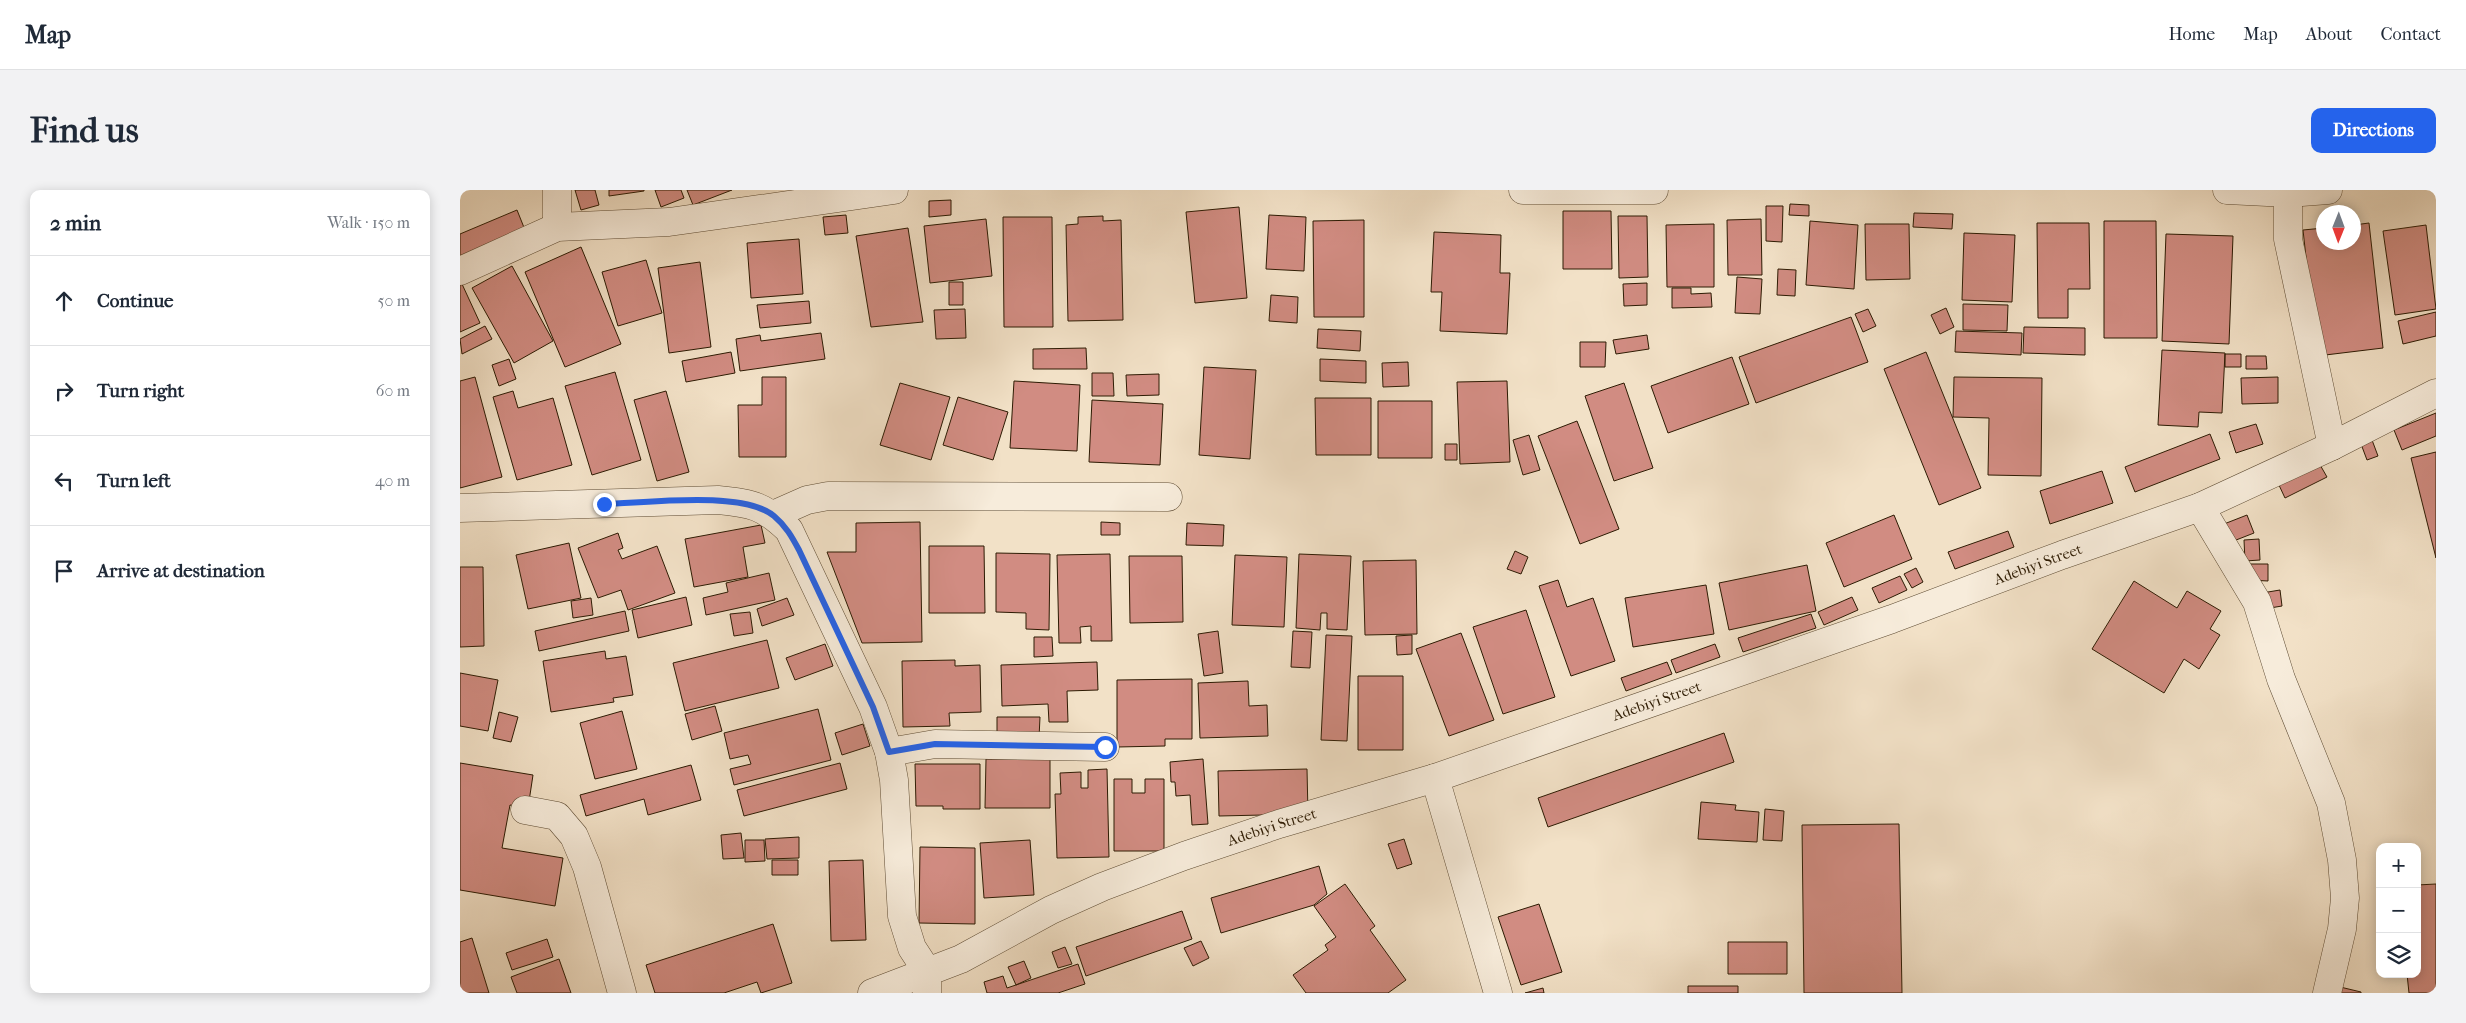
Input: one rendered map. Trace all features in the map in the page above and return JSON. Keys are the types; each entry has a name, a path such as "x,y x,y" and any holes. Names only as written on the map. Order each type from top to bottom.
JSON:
{"street":[{"path":"556,227 557,190"},
{"path":"460,271 556,227 669,222 894,190"},
{"path":"1524,190 1654,190"},
{"path":"2227,190 2328,190"},
{"path":"2288,191 2288,239 2332,446"},
{"name":"Adebiyi Street","path":"872,993 927,982 961,959 1044,914 1102,887 1279,824 1435,778 1873,625 2200,507 2332,446 2436,394"},
{"path":"773,515 808,500 828,496 1168,497"},
{"path":"460,508 718,500 750,503 773,515 789,530 873,707 889,752 894,780 902,916 912,948 927,982"},
{"path":"2200,507 2257,602 2281,679 2331,803 2342,860 2345,898 2342,929 2327,993"},
{"path":"889,752 935,744 1105,747"},
{"path":"1435,778 1498,993"},
{"path":"525,810 557,816 574,836 587,867 622,993"}],"building":[{"path":"575,190 595,190 599,205 581,210"},
{"path":"609,190 644,190 644,191 609,196"},
{"path":"655,190 681,190 684,198 661,207"},
{"path":"687,190 732,190 693,205"},
{"path":"951,200 951,215 929,217 929,201"},
{"path":"1790,204 1809,205 1809,216 1789,215"},
{"path":"1766,206 1783,206 1782,242 1766,241"},
{"path":"1239,207 1247,298 1195,303 1186,212"},
{"path":"517,210 527,235 460,262 460,234"},
{"path":"1563,211 1611,211 1612,269 1563,269"},
{"path":"1914,213 1953,214 1952,229 1913,227"},
{"path":"846,215 848,233 825,235 823,217"},
{"path":"1269,215 1306,217 1304,271 1266,269"},
{"path":"1103,216 1103,221 1121,220 1123,320 1068,321 1066,225 1078,224 1078,217"},
{"path":"1618,216 1647,216 1648,277 1619,278"},
{"path":"1003,217 1052,217 1053,327 1004,327"},
{"path":"986,219 992,276 930,283 924,226"},
{"path":"1761,219 1762,275 1728,275 1727,220"},
{"path":"1364,220 1364,317 1314,317 1313,221"},
{"path":"1810,221 1858,225 1854,289 1806,285"},
{"path":"2104,221 2156,221 2157,338 2104,338"},
{"path":"2037,223 2089,223 2090,289 2068,289 2068,318 2038,318"},
{"path":"2369,223 2383,348 2317,356 2303,230 2316,229 2316,250 2361,250 2361,224"},
{"path":"1714,224 1714,287 1667,287 1666,225"},
{"path":"1865,224 1909,224 1910,279 1866,280"},
{"path":"2426,225 2436,309 2395,315 2383,231"},
{"path":"908,228 923,322 871,327 856,236"},
{"path":"1434,232 1501,235 1500,273 1510,273 1507,334 1440,331 1442,292 1431,292"},
{"path":"1964,233 2015,235 2012,302 1962,300"},
{"path":"2166,234 2233,236 2229,344 2162,341"},
{"path":"799,239 803,294 751,298 747,243"},
{"path":"581,247 621,344 565,367 525,272"},
{"path":"646,260 662,313 618,326 602,272"},
{"path":"700,262 711,347 669,353 658,268"},
{"path":"512,266 553,341 514,363 472,288"},
{"path":"1778,269 1796,270 1795,296 1777,295"},
{"path":"1737,277 1762,279 1760,314 1735,313"},
{"path":"949,282 963,282 963,305 949,305"},
{"path":"1647,283 1647,305 1624,306 1623,284"},
{"path":"462,284 480,323 460,332 460,285"},
{"path":"1672,288 1691,288 1691,294 1711,293 1712,307 1672,308"},
{"path":"1271,295 1298,297 1297,323 1269,321"},
{"path":"809,301 811,323 760,328 757,305"},
{"path":"1963,304 2008,305 2007,331 1963,330"},
{"path":"1946,308 1954,327 1940,334 1931,315"},
{"path":"965,309 966,338 936,339 934,310"},
{"path":"1868,309 1876,326 1863,332 1855,314"},
{"path":"2436,312 2436,336 2403,344 2398,321"},
{"path":"1851,317 1868,362 1756,403 1739,357"},
{"path":"485,326 492,339 462,354 460,339"},
{"path":"2024,327 2085,328 2085,355 2023,353"},
{"path":"1318,329 1361,331 1360,351 1317,348"},
{"path":"1956,331 2022,333 2021,355 1955,352"},
{"path":"821,333 825,359 740,371 736,339 760,335 761,341"},
{"path":"1647,335 1649,349 1616,354 1613,340"},
{"path":"1580,342 1606,342 1605,367 1580,367"},
{"path":"1086,348 1087,369 1033,369 1033,349"},
{"path":"2162,350 2225,353 2222,413 2199,412 2198,427 2158,425"},
{"path":"731,352 735,373 686,382 682,361"},
{"path":"1926,352 1981,488 1939,505 1884,369"},
{"path":"2225,354 2241,354 2241,367 2225,367"},
{"path":"2246,356 2266,356 2267,369 2246,369"},
{"path":"1732,357 1749,404 1668,433 1651,386"},
{"path":"509,359 516,379 499,386 492,365"},
{"path":"1320,359 1366,361 1366,383 1320,381"},
{"path":"1408,362 1409,386 1383,387 1382,363"},
{"path":"1204,367 1256,370 1250,459 1199,455"},
{"path":"615,372 641,460 592,475 565,386"},
{"path":"1092,373 1113,373 1114,396 1092,396"},
{"path":"1159,374 1159,395 1127,396 1126,375"},
{"path":"475,377 502,477 460,488 460,381"},
{"path":"762,377 786,377 786,457 739,457 738,405 762,405"},
{"path":"1954,377 2042,378 2041,476 1988,475 1989,418 1953,417"},
{"path":"2278,377 2278,403 2242,404 2241,378"},
{"path":"1014,381 1080,385 1077,451 1010,448"},
{"path":"1507,381 1510,462 1460,464 1457,382"},
{"path":"900,383 950,397 931,460 880,445"},
{"path":"1624,383 1653,468 1614,481 1585,396"},
{"path":"513,391 518,408 553,398 572,465 517,480 493,397"},
{"path":"666,391 689,472 657,481 634,400"},
{"path":"958,397 1008,412 993,460 943,445"},
{"path":"1315,398 1371,398 1371,455 1316,455"},
{"path":"1092,400 1163,404 1160,465 1089,462"},
{"path":"1378,401 1432,401 1432,458 1378,458"},
{"path":"2436,413 2436,436 2402,450 2394,430"},
{"path":"1577,421 1619,529 1580,544 1538,436"},
{"path":"2256,424 2263,444 2236,453 2229,432"},
{"path":"2210,434 2220,459 2135,492 2125,467"},
{"path":"1529,435 1540,470 1523,475 1513,440"},
{"path":"2372,440 2378,456 2367,460 2361,444"},
{"path":"1445,444 1457,444 1457,460 1445,460"},
{"path":"2436,452 2436,558 2411,458"},
{"path":"2319,463 2327,477 2285,498 2278,483"},
{"path":"2102,471 2113,503 2050,524 2040,491"},
{"path":"1894,515 1912,559 1844,587 1826,543"},
{"path":"2247,515 2254,533 2231,542 2224,524"},
{"path":"920,522 922,642 862,643 827,552 856,552 856,523"},
{"path":"1101,522 1120,523 1120,535 1101,535"},
{"path":"1187,523 1224,525 1223,546 1186,545"},
{"path":"761,525 765,543 743,547 748,577 694,587 685,539"},
{"path":"2008,531 2014,547 1955,569 1948,552"},
{"path":"618,533 623,548 618,550 622,559 657,546 675,593 628,610 621,590 598,598 578,548"},
{"path":"2259,539 2260,560 2245,561 2244,540"},
{"path":"569,543 581,598 528,609 516,555"},
{"path":"929,546 984,546 985,613 929,613"},
{"path":"1515,551 1528,557 1521,574 1507,569"},
{"path":"996,553 1050,554 1049,630 1026,629 1026,613 996,612"},
{"path":"1110,554 1112,641 1091,641 1091,626 1080,627 1081,643 1059,643 1057,555"},
{"path":"1299,554 1351,556 1347,630 1327,629 1327,613 1321,613 1320,630 1296,628"},
{"path":"1235,555 1287,557 1284,627 1232,625"},
{"path":"1129,556 1182,556 1183,622 1130,623"},
{"path":"1416,560 1417,634 1365,635 1363,561"},
{"path":"2249,564 2268,564 2268,581 2249,580"},
{"path":"1807,565 1816,611 1729,630 1719,583"},
{"path":"460,567 483,567 484,646 460,647"},
{"path":"1916,568 1923,582 1912,588 1904,574"},
{"path":"769,573 775,600 706,615 703,598 728,592 726,583"},
{"path":"1900,576 1907,590 1879,603 1872,588"},
{"path":"1558,580 1567,607 1593,598 1615,661 1571,676 1539,586"},
{"path":"2134,581 2177,608 2187,591 2221,611 2210,629 2220,635 2199,669 2184,659 2164,693 2092,649"},
{"path":"1706,585 1714,634 1633,647 1625,598"},
{"path":"2280,590 2282,606 2264,609 2262,593"},
{"path":"686,597 692,625 638,638 632,610"},
{"path":"1852,597 1858,610 1824,625 1818,612"},
{"path":"591,598 593,615 573,618 571,601"},
{"path":"787,598 794,615 762,626 757,609"},
{"path":"1526,610 1555,697 1503,714 1473,627"},
{"path":"625,611 629,631 539,651 535,631"},
{"path":"750,612 753,633 734,636 730,614"},
{"path":"1811,614 1816,628 1743,652 1738,638"},
{"path":"1218,631 1223,673 1204,676 1198,634"},
{"path":"1293,631 1312,632 1310,668 1291,667"},
{"path":"1461,633 1494,720 1449,736 1416,649"},
{"path":"1326,635 1352,636 1347,741 1321,740"},
{"path":"1412,635 1412,654 1397,655 1396,636"},
{"path":"1034,637 1052,637 1053,656 1034,657"},
{"path":"767,640 779,688 685,711 673,663"},
{"path":"825,644 833,666 795,680 786,658"},
{"path":"1715,644 1720,657 1676,673 1671,660"},
{"path":"605,651 606,659 626,656 633,695 613,698 614,702 551,712 543,661"},
{"path":"955,660 955,666 980,665 981,712 949,713 950,726 903,727 902,661"},
{"path":"1097,662 1098,690 1067,691 1068,722 1049,722 1048,704 1002,706 1001,665"},
{"path":"1667,662 1672,674 1626,691 1621,678"},
{"path":"460,673 498,680 488,731 460,726"},
{"path":"1358,676 1403,676 1403,750 1358,750"},
{"path":"1192,679 1192,739 1165,739 1165,746 1117,747 1117,680"},
{"path":"1248,681 1249,706 1267,705 1268,736 1200,738 1198,683"},
{"path":"715,706 722,731 692,740 685,714"},
{"path":"818,709 831,760 734,785 730,769 751,764 748,755 730,759 724,733"},
{"path":"622,711 637,769 595,779 580,723"},
{"path":"499,712 518,717 511,742 493,738"},
{"path":"997,717 1040,717 1039,738 997,737"},
{"path":"863,724 870,746 842,755 835,733"},
{"path":"1724,733 1734,762 1548,827 1538,798"},
{"path":"986,759 1050,759 1050,808 985,808"},
{"path":"1203,759 1208,824 1192,825 1190,795 1176,796 1175,782 1171,782 1170,762"},
{"path":"460,763 533,775 528,808 510,805 502,848 563,858 555,906 460,890"},
{"path":"840,763 847,789 744,816 737,790"},
{"path":"915,764 980,764 980,809 943,809 943,806 916,806"},
{"path":"691,765 701,800 648,815 644,799 586,816 580,795"},
{"path":"1107,769 1109,857 1057,858 1055,794 1061,794 1060,773 1081,772 1081,788 1088,788 1088,770"},
{"path":"1307,769 1308,814 1219,816 1218,771"},
{"path":"1114,779 1132,779 1132,793 1145,793 1145,779 1164,779 1164,851 1114,851"},
{"path":"1701,802 1736,805 1735,810 1759,812 1757,842 1698,839"},
{"path":"1765,809 1784,811 1782,841 1763,840"},
{"path":"1899,824 1902,993 1804,993 1802,825"},
{"path":"741,833 744,858 723,859 721,835"},
{"path":"799,837 799,858 767,859 765,839"},
{"path":"1404,839 1412,864 1397,869 1388,844"},
{"path":"745,840 764,840 765,861 745,862"},
{"path":"1030,840 1034,895 984,898 980,843"},
{"path":"920,847 975,848 975,924 919,923"},
{"path":"772,860 798,860 798,875 772,875"},
{"path":"863,860 866,940 831,941 829,861"},
{"path":"1319,866 1327,894 1314,905 1221,933 1211,898"},
{"path":"1345,884 1375,926 1370,930 1406,980 1388,993 1306,993 1293,975 1328,950 1325,945 1336,937 1314,906"},
{"path":"2436,884 2436,993 2409,993 2407,978 2421,978 2421,885"},
{"path":"1539,904 1562,972 1521,985 1498,917"},
{"path":"1182,911 1192,939 1086,976 1076,947"},
{"path":"773,924 792,983 761,993 757,982 724,993 655,993 646,965"},
{"path":"472,938 489,993 460,993 460,942"},
{"path":"547,939 553,957 512,970 506,953"},
{"path":"1201,941 1209,958 1193,966 1184,948"},
{"path":"1728,942 1787,942 1787,974 1728,974"},
{"path":"1065,947 1072,964 1058,968 1052,952"},
{"path":"559,959 571,993 517,993 511,977"},
{"path":"1024,961 1031,978 1016,985 1008,967"},
{"path":"1078,964 1085,984 1058,993 987,993 984,982 1003,976 1007,988"},
{"path":"1688,986 1738,986 1738,993 1688,993"},
{"path":"2336,986 2361,992 2361,993 2334,993"},
{"path":"1543,988 1544,993 1525,993"}],"route":[{"path":"604,504 718,500 750,503 773,515 789,530 799,550 873,707 889,752 935,744 1105,747"}]}
